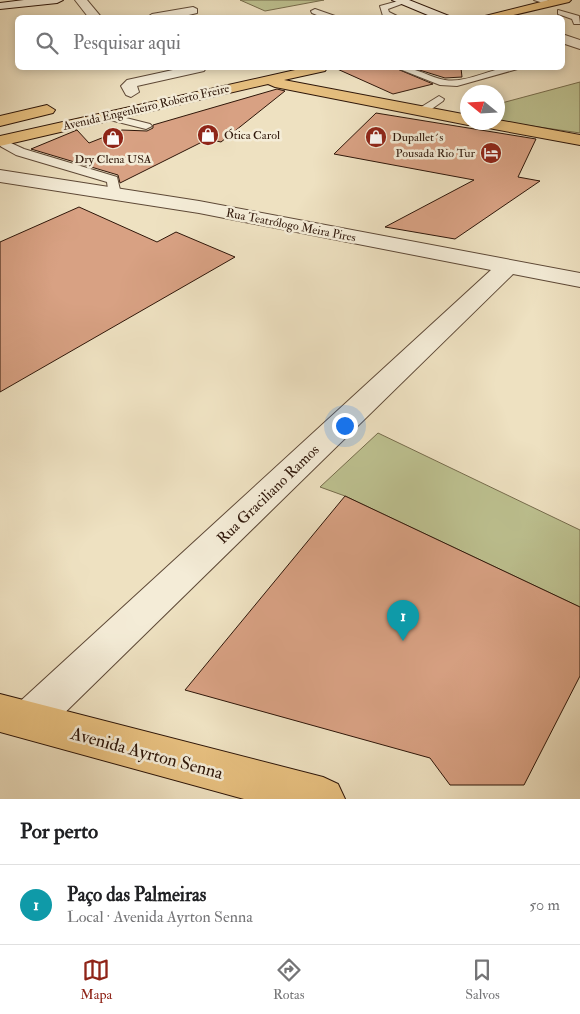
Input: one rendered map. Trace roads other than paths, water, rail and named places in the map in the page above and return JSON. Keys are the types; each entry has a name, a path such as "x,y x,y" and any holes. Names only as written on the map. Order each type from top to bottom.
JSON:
{"main road":[{"path":"494,15 543,2 564,8 580,8"},
{"path":"546,15 564,8"},
{"path":"328,72 380,102"},
{"name":"Avenida Engenheiro Roberto Freire","path":"0,141 263,80 328,72"},
{"name":"Avenida Engenheiro Roberto Freire","path":"112,96 218,75 263,80"},
{"path":"263,80 460,118"},
{"name":"Avenida Engenheiro Roberto Freire","path":"0,121 65,106"},
{"path":"505,126 580,140"},
{"name":"Avenida Ayrton Senna","path":"15,716 323,799"}],"street":[{"path":"0,6 57,0"},
{"path":"81,0 94,15"},
{"path":"400,1 440,15"},
{"path":"170,15 193,11"},
{"path":"565,39 580,45"},
{"path":"130,92 128,86 145,71 181,72 190,70"},
{"name":"Rua Teatrólogo Meira Pires","path":"0,176 199,207 580,280"},
{"name":"Rua Graciliano Ramos","path":"15,716 507,267"}],"lane":[{"path":"389,15 383,8 400,1"},
{"path":"564,8 579,19"},
{"path":"315,10 326,15"},
{"path":"408,70 444,83 457,83 508,70"},
{"path":"422,111 439,99"},
{"path":"106,116 146,126"},
{"path":"0,141 20,152 114,180 114,194"}],"place":[{"name":"Ótica Carol","path":"208,135"},
{"name":"Dupallet´s","path":"376,137"},
{"name":"Dry Clena USA","path":"113,138"},
{"name":"Pousada Rio Tur","path":"491,153"},
{"name":"Paço das Palmeiras","path":"403,641"}]}
